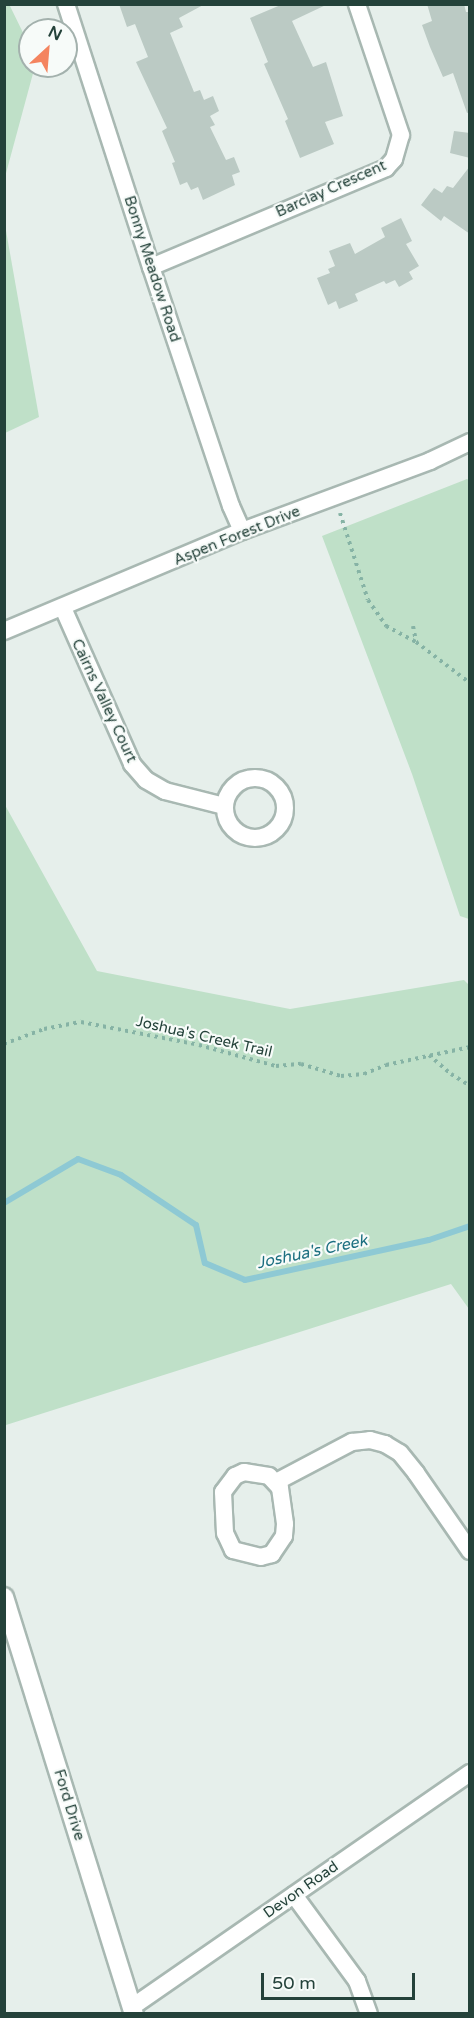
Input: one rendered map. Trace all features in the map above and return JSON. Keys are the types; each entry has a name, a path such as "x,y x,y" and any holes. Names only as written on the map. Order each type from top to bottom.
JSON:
{"main road":[{"name":"Ford Drive","path":"4,1597 133,2010"}],"street":[{"name":"Bonny Meadow Road","path":"66,4 151,267 231,506 242,531"},
{"name":"Barclay Crescent","path":"151,267 386,168 394,159 400,135 357,4"},
{"name":"Aspen Forest Drive","path":"4,631 242,531 336,498 430,461 470,442"},
{"name":"Cairns Valley Court","path":"63,608 132,764 146,780 165,791 224,806"},
{"path":"276,1482 352,1442 370,1440 385,1444 400,1453 416,1473 470,1551"},
{"path":"244,1473 261,1473 276,1482 285,1524 279,1546 272,1554 261,1557 233,1550 225,1533 222,1499 227,1483 244,1473"},
{"name":"Devon Road","path":"133,2010 470,1773"},
{"path":"294,1895 357,1981 369,2013"}],"path":[{"path":"336,498 368,600 386,626 416,642 470,683"},
{"path":"413,626 416,642"},
{"name":"Joshua's Creek Trail","path":"4,1044 44,1029 81,1023 199,1045 276,1066 301,1064 341,1076 364,1074 429,1054 470,1047"},
{"path":"429,1054 451,1074 470,1086"}],"green space":[{"path":"9,4 18,22 18,78 32,78 5,177 4,5"},
{"path":"5,225 39,417 4,433"},
{"path":"467,479 470,481 469,919 460,916 412,774 322,536"},
{"path":"5,805 97,971 290,1009 464,980 469,985 469,1309 451,1284 6,1425"}],"building":[{"path":"119,4 205,4 179,18 183,27 170,33 194,92 200,90 204,100 213,96 219,111 210,116 215,125 210,127 226,160 234,157 240,172 232,175 235,185 203,200 198,187 191,190 187,182 180,185 172,163 175,162 162,131 167,128 136,62 148,57 135,24 127,27"},
{"path":"283,4 328,4 292,21 313,67 326,62 343,116 325,122 334,144 300,158 285,121 288,119 264,64 268,62 250,18"},
{"path":"427,4 464,4 466,12 470,12 470,112 467,113 453,73 443,77 430,47 422,25 432,21"},
{"path":"454,131 470,133 470,158 450,153"},
{"path":"470,166 470,234 444,216 441,221 421,205 434,188 442,193 447,186 453,188"},
{"path":"401,218 412,241 406,244 419,266 409,272 413,279 399,287 395,280 386,284 384,281 355,294 358,301 339,309 336,301 328,305 317,278 330,273 328,269 335,266 329,251 350,243 355,254 385,237 381,228"}],"waterway":[{"name":"Joshua's Creek","path":"4,1203 78,1159 121,1175 196,1225 205,1263 245,1280 429,1240 470,1226"}]}
